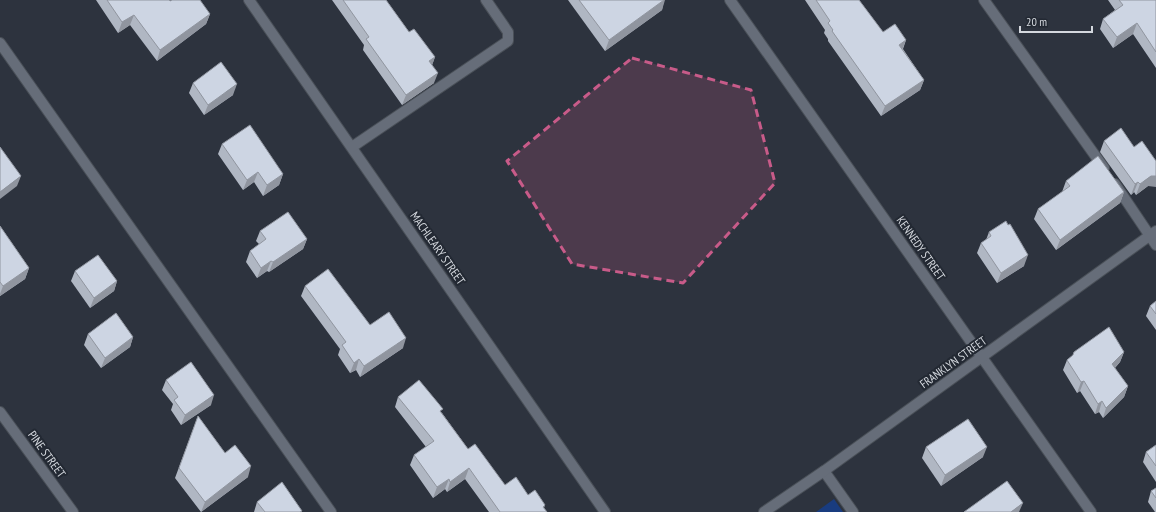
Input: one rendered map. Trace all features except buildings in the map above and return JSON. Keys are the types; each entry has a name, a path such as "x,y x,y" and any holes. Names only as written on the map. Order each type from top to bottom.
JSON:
{"street":[{"name":"MACHLEARY STREET","path":"249,0 605,512"},
{"path":"352,147 508,41 508,32 486,0"},
{"name":"KENNEDY STREET","path":"730,0 1091,512"},
{"path":"984,0 1135,212 1153,233 1156,245"},
{"path":"0,43 331,512"},
{"name":"FRANKLYN STREET","path":"764,512 824,471 1153,233"},
{"name":"PINE STREET","path":"0,412 73,512"},
{"path":"824,471 853,512"}],"highlighted area":[{"path":"632,58 751,90 775,183 683,283 572,264 507,161"}],"shaded area":[{"path":"834,499 843,512 816,512"}]}
